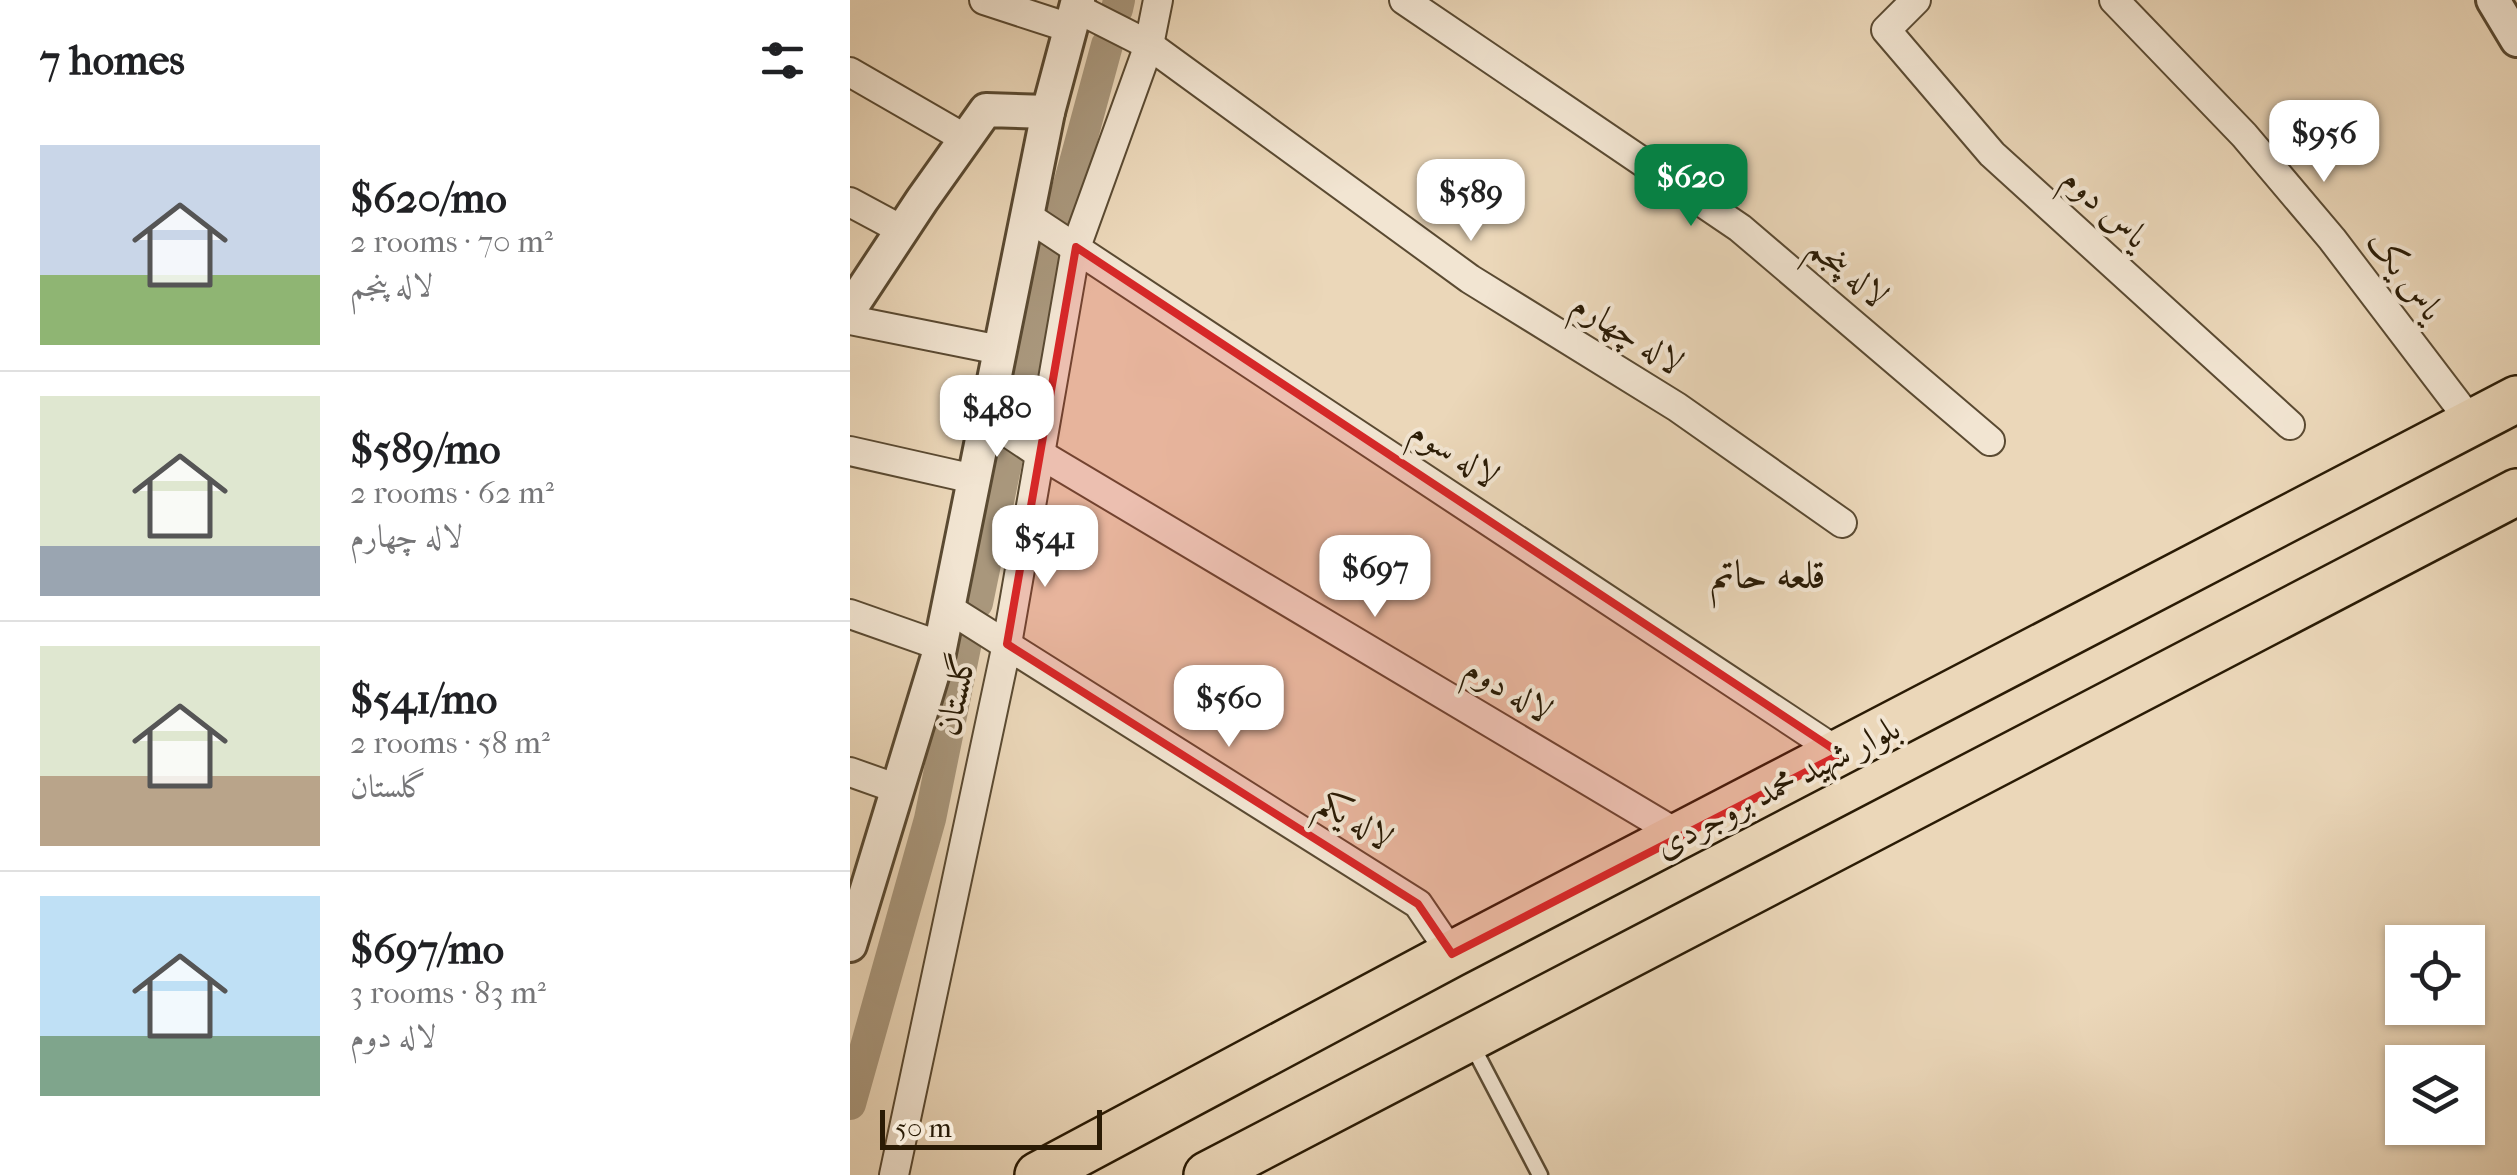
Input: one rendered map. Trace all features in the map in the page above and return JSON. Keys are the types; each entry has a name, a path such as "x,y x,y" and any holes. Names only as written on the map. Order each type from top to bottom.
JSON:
{"highway":[{"name":"بلوار شهید محمد بروجردی","path":"1038,1175 1452,954 2517,400"},
{"path":"1207,1175 2517,492"}],"street":[{"name":"لاله چهارم","path":"984,0 1075,12 1150,44 1470,279 1677,408 1842,522"},
{"name":"گلستان","path":"894,1175 1007,644 1076,247 1150,44 1158,0"},
{"name":"لاله پنجم","path":"1404,0 1740,228 1990,441"},
{"name":"یاس دوم","path":"1916,0 1886,30 1992,154 2290,425"},
{"name":"یاس یک","path":"2114,0 2269,165 2332,239 2472,423"},
{"path":"2492,0 2517,40"},
{"name":"گلستان","path":"850,945 941,646 1048,112 1075,12"},
{"path":"850,72 966,139"},
{"path":"850,309 986,110 1048,112"},
{"path":"850,202 902,230"},
{"name":"لاله سوم","path":"1027,216 1841,754"},
{"path":"850,320 1000,350"},
{"name":"لاله دوم","path":"986,418 1040,454 1681,836"},
{"path":"850,451 974,478"},
{"name":"لاله یکم","path":"948,608 1418,904 1452,954"},
{"path":"850,614 941,646"},
{"path":"850,772 898,789"}],"lane":[{"path":"1470,1040 1540,1175"}],"highlighted area":[{"path":"1076,247 1841,754 1452,954 1418,904 1007,644"}],"waterway":[{"path":"1117,9 1119,0"},
{"path":"1060,218 1107,45"},
{"path":"1015,412 1052,248"},
{"path":"977,603 1008,453"},
{"path":"850,1104 930,819 966,642"}],"district":[{"name":"قلعه حاتم","path":"1768,574"}]}
